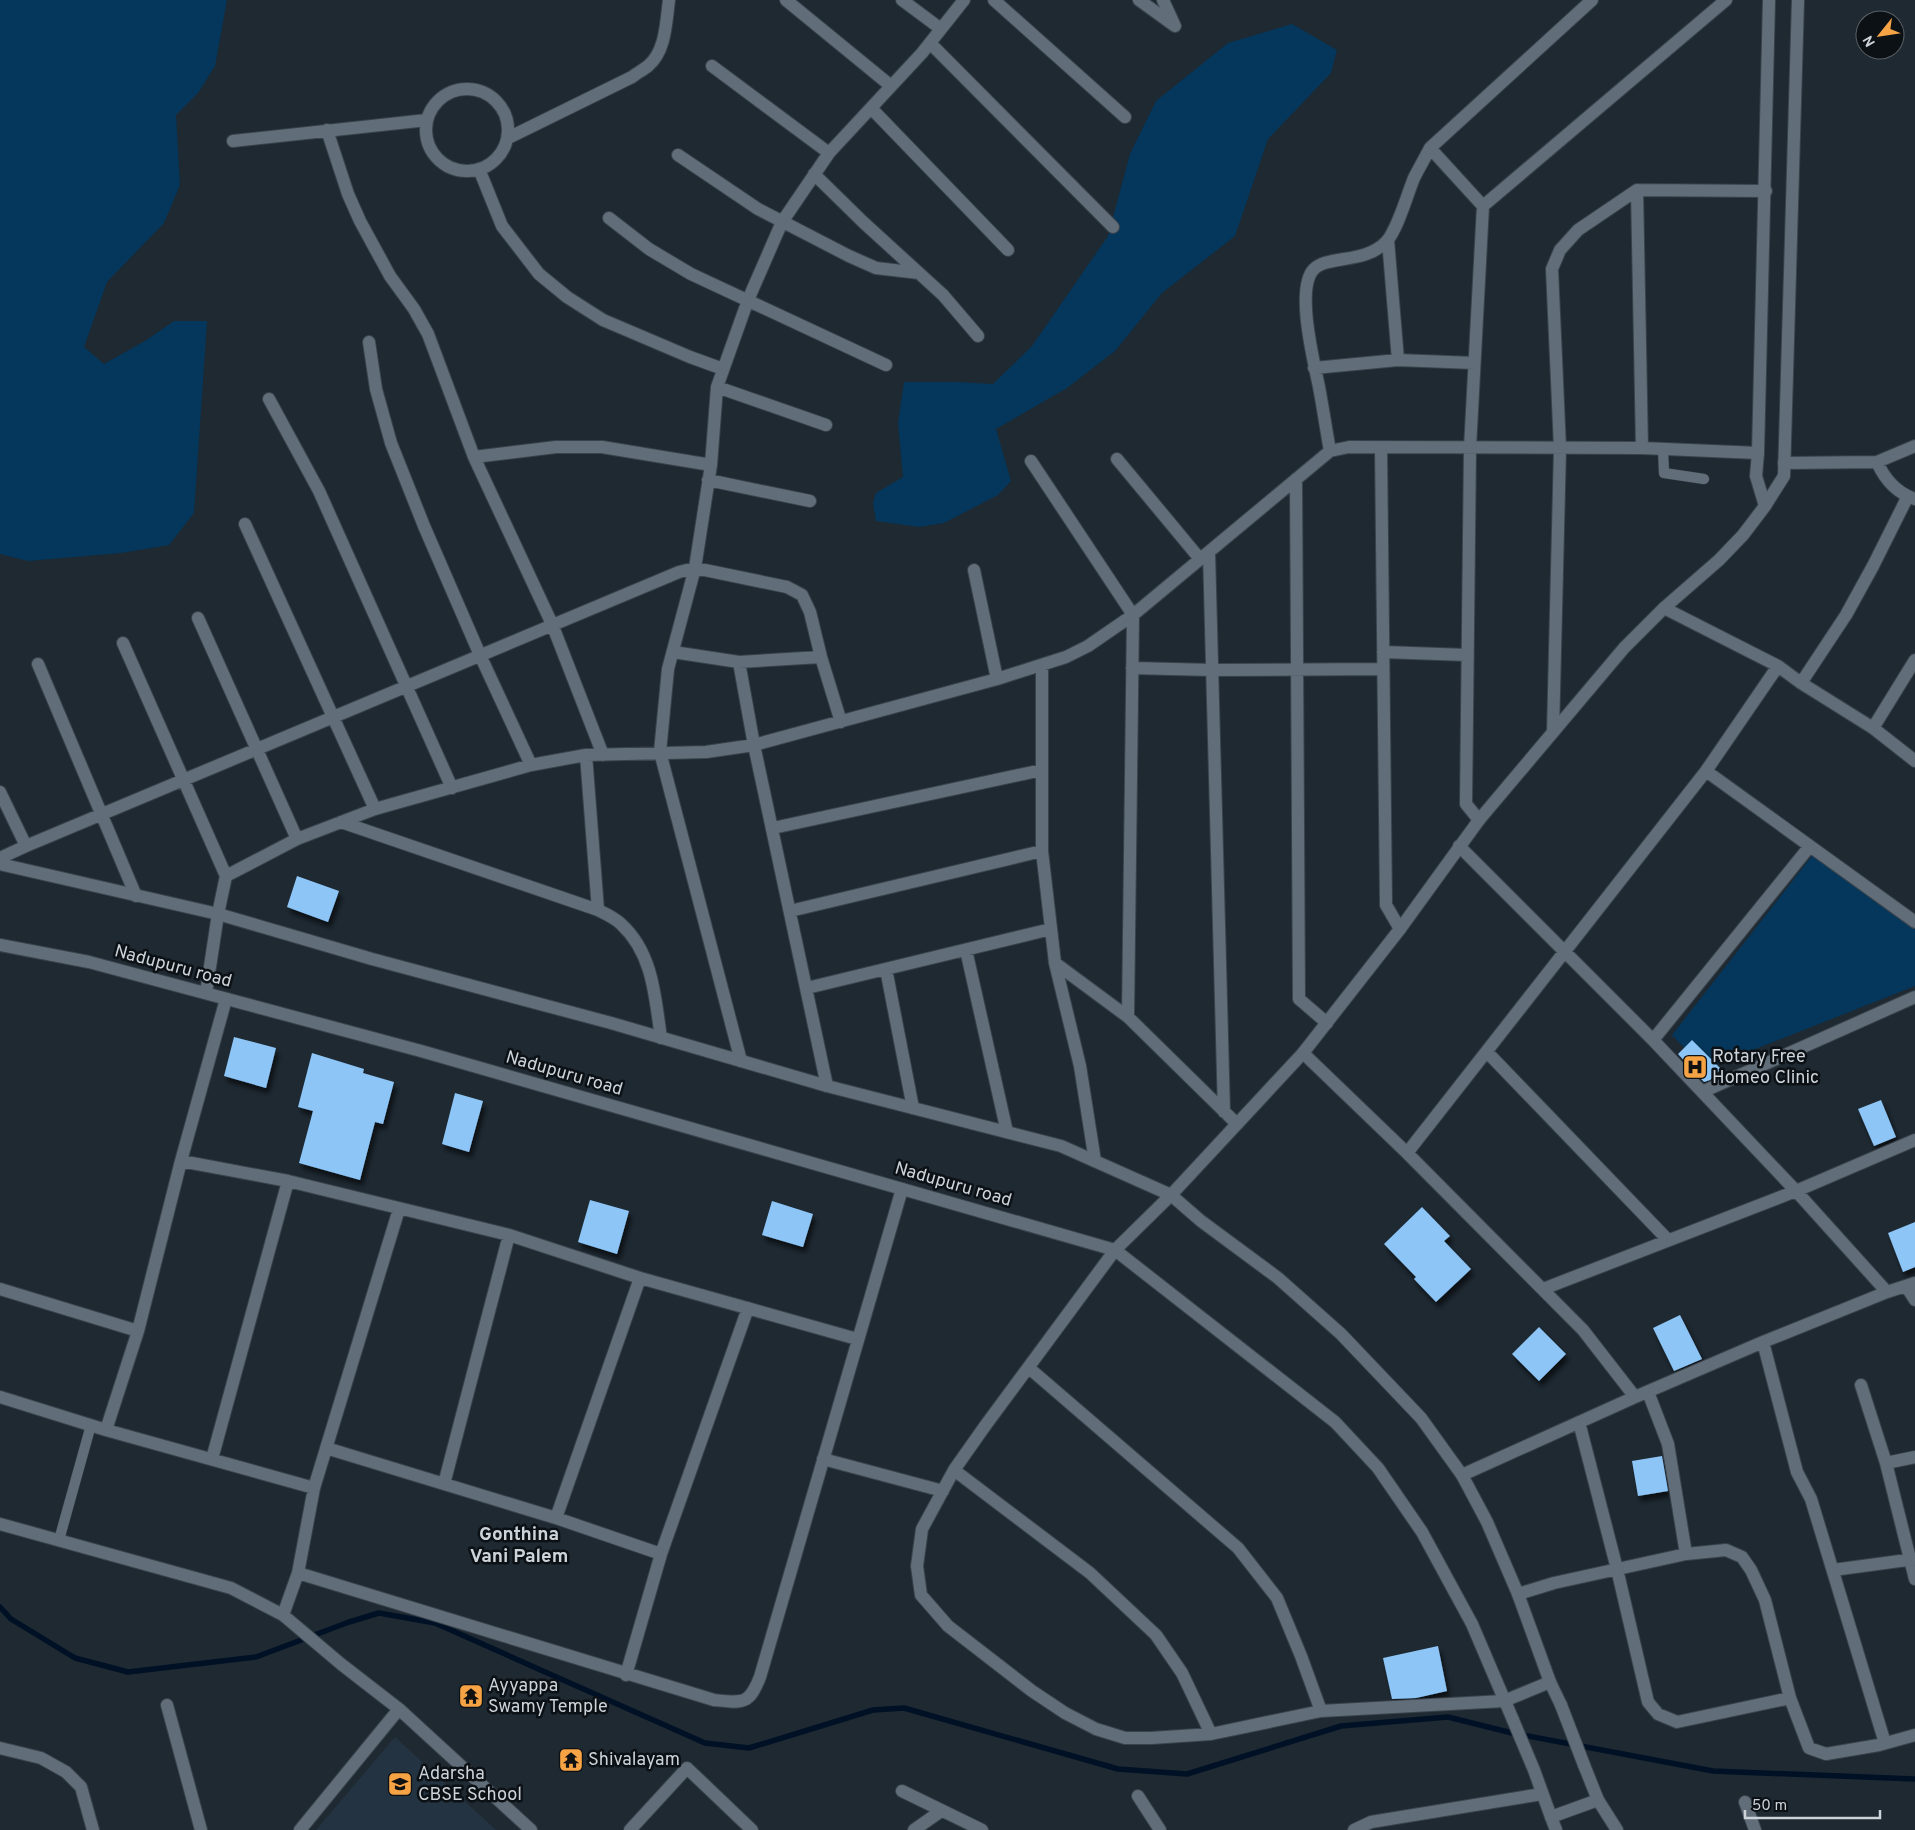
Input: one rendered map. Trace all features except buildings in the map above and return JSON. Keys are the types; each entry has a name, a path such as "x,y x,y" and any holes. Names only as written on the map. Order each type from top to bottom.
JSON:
{"street":[{"path":"508,138 632,77 649,65 660,50 665,32 669,0"},
{"path":"786,0 891,86"},
{"path":"902,0 941,30"},
{"path":"741,1061 660,752 668,669 695,568 711,465 717,387 748,300 782,222 829,153 930,43 964,0"},
{"path":"994,0 1125,117"},
{"path":"1139,0 1175,26 1163,0"},
{"path":"1330,450 1307,322 1307,278 1314,268 1324,264 1356,258 1376,250 1388,240 1415,176 1430,148 1592,0"},
{"path":"1483,206 1726,0"},
{"path":"1765,506 1756,476 1766,190 1769,0"},
{"path":"1550,1682 1504,1702 1321,1711 1211,1734 1125,1738 1096,1729 1065,1713 1032,1691 948,1626 921,1594 917,1566 922,1529 954,1470 1054,1330 1115,1250 1171,1195 1304,1053 1400,929 1479,820 1624,648 1664,608 1719,560 1743,535 1765,506 1784,476 1798,0"},
{"path":"930,43 1113,227"},
{"path":"712,66 829,153"},
{"path":"469,89 482,92 494,99 503,110 508,123 508,138 497,159 472,171 458,170 446,166 436,157 429,146 426,133 427,120 433,107 442,97 455,90 469,89"},
{"path":"871,108 1008,250"},
{"path":"233,141 427,120"},
{"path":"327,130 348,194 360,221 390,276 414,309 428,334 474,457 552,624 603,755"},
{"path":"1430,148 1483,206 1470,448 1466,804 1479,820"},
{"path":"678,156 758,209 849,256 876,268 919,272"},
{"path":"479,169 502,226 539,274 567,297 603,320 722,369"},
{"path":"814,174 943,295 978,336"},
{"path":"1553,732 1560,448 1552,269 1560,250 1578,230 1637,190 1766,190"},
{"path":"1637,190 1642,448"},
{"path":"608,218 649,249 691,274 886,365"},
{"path":"1388,240 1398,360"},
{"path":"368,342 376,389 391,442 424,526 480,655 531,765"},
{"path":"1314,368 1398,360 1474,363"},
{"path":"717,387 826,425"},
{"path":"269,399 319,491 452,788"},
{"path":"1784,463 1877,462 1915,446"},
{"path":"474,457 556,447 602,448 711,465"},
{"path":"226,876 296,839 375,809 531,765 586,755 706,752 754,745 997,679 1066,656 1088,646 1133,616 1330,450 1349,447 1642,448 1758,453"},
{"path":"1381,448 1386,905 1400,929"},
{"path":"1116,459 1204,555 1212,670 1224,1112"},
{"path":"1031,461 1133,616 1128,1017"},
{"path":"1801,683 1846,614 1911,498 1894,487 1883,476 1877,462"},
{"path":"1296,479 1299,999 1327,1023"},
{"path":"708,480 810,501"},
{"path":"246,524 375,809"},
{"path":"0,858 552,624 678,572 695,568 787,587 802,595 810,612 841,722"},
{"path":"974,570 997,679"},
{"path":"1664,608 1778,666 1801,683 1873,728 1915,761"},
{"path":"198,618 296,839"},
{"path":"123,643 226,876 218,914 206,994"},
{"path":"673,652 739,662 821,656"},
{"path":"1383,652 1467,655"},
{"path":"1873,728 1915,660"},
{"path":"739,662 754,745 827,1086"},
{"path":"38,664 103,813 136,896"},
{"path":"1042,665 1042,851 1055,963 1080,1066 1095,1161"},
{"path":"1407,1153 1706,771 1778,666"},
{"path":"1132,668 1212,670 1383,669"},
{"path":"586,755 598,910"},
{"path":"773,828 1042,770"},
{"path":"1706,771 1915,922"},
{"path":"0,792 26,846"},
{"path":"341,822 598,910 620,923 638,942 647,962 654,985 661,1038"},
{"path":"1459,846 1702,1092 1796,1191 1887,1292"},
{"path":"1652,1040 1810,846"},
{"path":"790,910 1042,851"},
{"path":"0,864 218,914 827,1086 1061,1146 1171,1195 1201,1221 1278,1278 1341,1334 1421,1418 1462,1475 1488,1522 1598,1800 1617,1830"},
{"path":"807,988 1051,930"},
{"name":"Nadupuru road","path":"0,945 89,962 421,1051 1115,1250"},
{"path":"966,950 1007,1132"},
{"path":"1055,963 1128,1017 1237,1124"},
{"path":"886,969 912,1108"},
{"path":"1702,1092 1915,997"},
{"path":"106,1430 138,1331 181,1161 226,999"},
{"path":"1487,1052 1668,1240"},
{"path":"1304,1053 1407,1153 1583,1330 1635,1397"},
{"path":"1542,1289 1796,1191 1915,1140"},
{"path":"181,1161 288,1181 509,1235 640,1278 857,1339"},
{"path":"212,1459 288,1181"},
{"path":"298,1573 714,1700 737,1703 747,1699 754,1694 760,1677 902,1189"},
{"path":"283,1615 298,1573 314,1488 399,1209"},
{"path":"444,1484 509,1235"},
{"path":"1115,1250 1334,1422 1378,1468 1422,1532 1472,1624 1534,1770 1556,1830"},
{"path":"556,1518 640,1278"},
{"path":"1462,1475 1635,1397 1887,1292 1910,1284 1915,1300"},
{"path":"0,1289 138,1331"},
{"path":"626,1674 661,1554 748,1308"},
{"path":"1764,1342 1797,1472 1811,1499 1886,1743"},
{"path":"1028,1368 1238,1548 1277,1598 1321,1711"},
{"path":"1860,1384 1886,1463 1913,1560 1915,1579"},
{"path":"1648,1392 1668,1444 1686,1554"},
{"path":"0,1397 106,1430 314,1488"},
{"path":"1579,1422 1618,1569 1648,1702 1658,1714 1677,1722 1790,1698"},
{"path":"326,1448 556,1518 661,1554"},
{"path":"1886,1463 1915,1457"},
{"path":"823,1459 943,1492"},
{"path":"954,1470 1090,1573 1156,1635 1182,1672 1211,1734"},
{"path":"0,1524 231,1588 283,1615 341,1664 399,1709 531,1830"},
{"path":"1518,1594 1554,1583 1686,1554 1726,1550 1742,1557 1751,1570 1765,1600 1790,1698 1809,1748 1826,1754 1886,1743 1915,1735"},
{"path":"1833,1570 1913,1560"},
{"path":"167,1705 201,1830"},
{"path":"300,1830 399,1709"},
{"path":"0,1748 41,1758 66,1772 81,1787 93,1830"},
{"path":"630,1830 687,1768 752,1830"},
{"path":"902,1791 982,1830"},
{"path":"1354,1830 1542,1794"},
{"path":"1138,1796 1160,1830"},
{"path":"1551,1817 1598,1800"},
{"path":"1745,1802 1755,1830"},
{"path":"914,1830 942,1811"}],"lane":[{"path":"1664,449 1664,473 1704,479"},
{"path":"59,1540 91,1425"}],"shaded area":[{"path":"0,0 227,0 215,66 198,93 176,115 180,185 164,223 107,282 84,347 104,364 145,341 174,321 207,321 194,513 169,545 121,553 28,561 0,554"},
{"path":"1292,24 1337,50 1331,73 1268,139 1235,236 1162,293 1115,351 1067,388 996,429 1011,481 998,495 944,523 919,527 876,521 873,503 876,493 903,477 898,423 904,382 993,384 1032,346 1108,236 1130,154 1156,101 1228,43"},
{"path":"1812,856 1889,906 1915,927 1915,986 1705,1069 1672,1035"},
{"name":"Adarsha CBSE School","path":"395,1737 496,1830 316,1830"}],"waterway":[{"path":"0,1607 11,1619 75,1658 128,1672 256,1657 349,1622 379,1613 435,1623 705,1743 749,1748 873,1710 904,1708 1118,1769 1187,1774 1341,1726 1448,1717 1512,1733 1713,1771 1915,1779"}],"place":[{"name":"Rotary Free Homeo Clinic","path":"1695,1067"},
{"name":"Ayyappa Swamy Temple","path":"471,1696"},
{"name":"Shivalayam","path":"571,1760"},
{"name":"Adarsha CBSE School","path":"400,1784"}],"district":[{"name":"Gonthina Vani Palem","path":"519,1546"}]}
